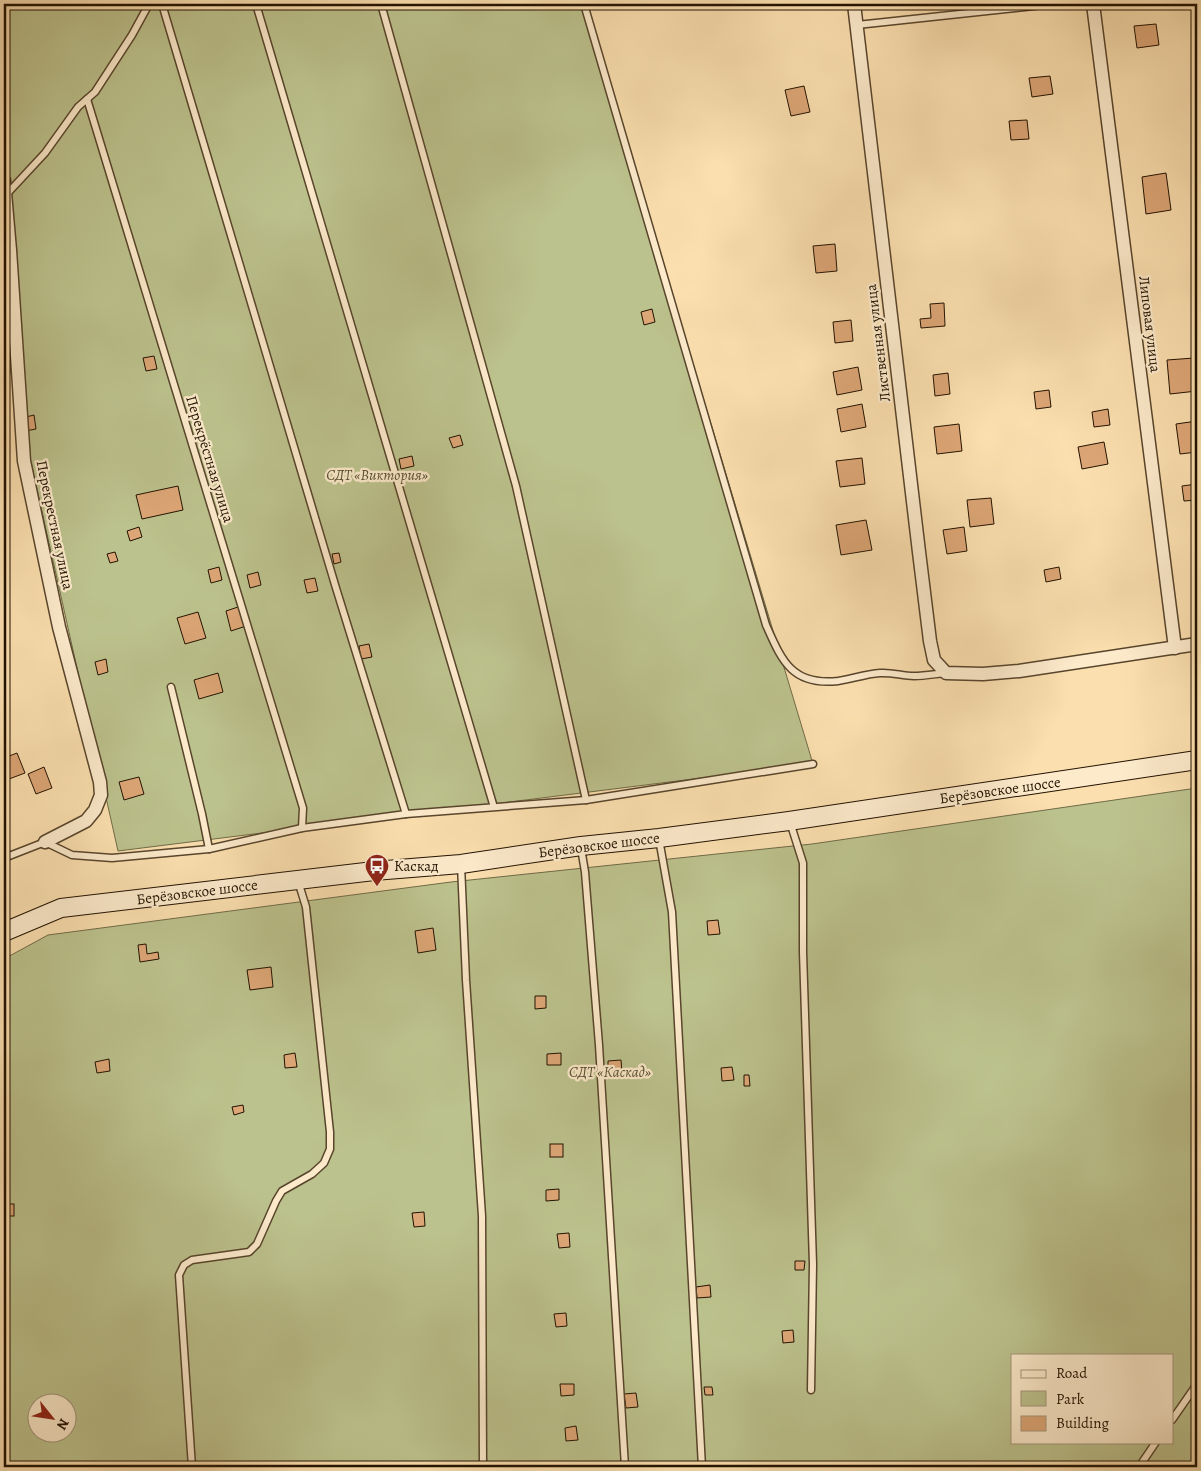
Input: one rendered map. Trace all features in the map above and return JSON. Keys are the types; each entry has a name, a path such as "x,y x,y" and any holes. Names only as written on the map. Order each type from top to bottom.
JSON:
{"street":[{"name":"Лиственная улица","path":"854,4 930,641 934,660 946,672"},
{"name":"Липовая улица","path":"1093,4 1174,648"},
{"name":"Перекрестная улица","path":"4,181 24,461 59,628 100,782 101,795 95,810 86,821 45,842"},
{"path":"946,672 983,674 1019,671 1197,644"},
{"name":"Берёзовское шоссе","path":"4,932 62,908 374,871 461,864 581,846 790,821 1197,760"}],"lane":[{"path":"5,196 45,152 78,107 95,92 132,35 149,4"},
{"path":"162,4 336,588 406,814"},
{"path":"256,4 493,804"},
{"path":"381,4 516,486 586,800"},
{"path":"584,4 764,616 777,649 790,669 804,678 818,681 837,681 891,672 913,676 946,672"},
{"path":"857,25 1052,4"},
{"name":"Перекрёстная улица","path":"87,99 303,808 302,828"},
{"path":"171,687 209,849"},
{"path":"4,858 45,842 72,854 112,858 209,849 302,828 406,814 586,800 813,764"},
{"path":"790,821 803,863 803,952 813,1264 811,1390"},
{"path":"659,838 672,912 702,1467"},
{"path":"581,846 585,872 599,1045 625,1467"},
{"path":"461,864 466,980 482,1216 482,1467"},
{"path":"192,1467 180,1275 184,1265 192,1260 249,1252 257,1244 282,1191 312,1174 324,1163 330,1149 330,1132 306,907 298,880"},
{"path":"1174,1417 1197,1384"},
{"path":"1139,1467 1155,1444"}],"green space":[{"name":"СДТ «Виктория»","path":"4,4 585,4 813,764 118,851 4,342"},
{"name":"СДТ «Каскад»","path":"1197,788 1197,1467 4,1467 4,959 48,935 451,882 812,844"}],"building":[{"path":"1156,24 1159,45 1137,48 1134,26"},
{"path":"1050,76 1053,94 1032,97 1029,78"},
{"path":"804,86 810,112 791,116 785,90"},
{"path":"1027,120 1029,139 1011,140 1009,121"},
{"path":"1166,173 1171,210 1146,214 1142,177"},
{"path":"835,244 837,271 816,273 813,246"},
{"path":"944,303 945,326 921,328 920,319 931,318 930,304"},
{"path":"652,309 655,322 644,325 641,312"},
{"path":"851,320 853,341 835,343 833,322"},
{"path":"154,356 157,369 146,371 143,358"},
{"path":"1194,358 1197,391 1170,394 1167,360"},
{"path":"858,367 862,390 837,395 833,372"},
{"path":"948,373 950,394 935,396 933,375"},
{"path":"1049,390 1051,407 1036,409 1034,392"},
{"path":"862,404 866,427 841,432 837,409"},
{"path":"1108,409 1110,425 1094,427 1092,412"},
{"path":"34,415 36,429 25,431 22,418"},
{"path":"1197,421 1197,452 1180,454 1176,424"},
{"path":"959,424 962,451 937,454 934,427"},
{"path":"460,435 463,445 453,448 449,438"},
{"path":"1104,442 1108,464 1082,469 1078,447"},
{"path":"412,456 414,466 401,469 399,459"},
{"path":"862,458 865,484 840,487 836,461"},
{"path":"1197,484 1197,500 1184,501 1182,486"},
{"path":"178,486 183,510 142,519 136,495"},
{"path":"991,498 994,524 970,527 967,500"},
{"path":"866,520 872,550 841,555 836,525"},
{"path":"139,527 142,537 130,541 127,531"},
{"path":"964,527 967,551 947,554 943,530"},
{"path":"115,552 118,561 110,563 107,554"},
{"path":"339,553 341,562 334,564 332,554"},
{"path":"1197,557 1197,586 1195,586 1192,558"},
{"path":"219,567 222,580 211,583 208,570"},
{"path":"1059,567 1061,579 1046,582 1044,570"},
{"path":"258,572 261,585 250,588 247,575"},
{"path":"315,578 318,591 307,593 304,580"},
{"path":"241,606 246,626 231,631 226,611"},
{"path":"198,612 206,638 185,644 177,618"},
{"path":"369,644 372,657 361,659 359,646"},
{"path":"106,659 108,672 98,675 95,662"},
{"path":"218,673 223,692 199,699 194,680"},
{"path":"17,753 25,773 9,779 4,767 4,758"},
{"path":"44,767 52,788 36,794 28,774"},
{"path":"139,777 144,794 124,800 119,782"},
{"path":"718,920 720,934 708,935 707,921"},
{"path":"433,928 436,950 418,953 415,931"},
{"path":"146,944 147,954 158,952 159,959 140,962 138,945"},
{"path":"271,967 273,987 250,990 247,970"},
{"path":"535,996 546,996 546,1008 535,1009"},
{"path":"295,1053 297,1067 285,1068 284,1055"},
{"path":"561,1053 561,1065 547,1065 547,1054"},
{"path":"109,1059 110,1071 97,1073 95,1062"},
{"path":"621,1060 622,1072 608,1073 608,1061"},
{"path":"732,1067 734,1080 722,1081 721,1068"},
{"path":"744,1075 749,1075 750,1086 744,1086"},
{"path":"243,1105 244,1112 234,1115 232,1107"},
{"path":"550,1144 563,1144 563,1157 550,1157"},
{"path":"559,1189 559,1200 546,1201 546,1190"},
{"path":"4,1204 14,1204 14,1216 4,1216"},
{"path":"424,1212 425,1226 414,1227 412,1213"},
{"path":"569,1233 570,1247 559,1248 557,1234"},
{"path":"795,1261 805,1261 804,1270 795,1270"},
{"path":"710,1285 711,1297 697,1298 696,1287"},
{"path":"566,1313 567,1326 556,1327 554,1314"},
{"path":"793,1330 794,1342 783,1343 782,1331"},
{"path":"560,1384 574,1384 574,1395 561,1396"},
{"path":"704,1387 712,1387 713,1395 705,1395"},
{"path":"636,1393 638,1407 626,1408 624,1394"},
{"path":"576,1426 578,1440 566,1441 565,1428"}],"place":[{"name":"Каскад","path":"377,887"}]}
